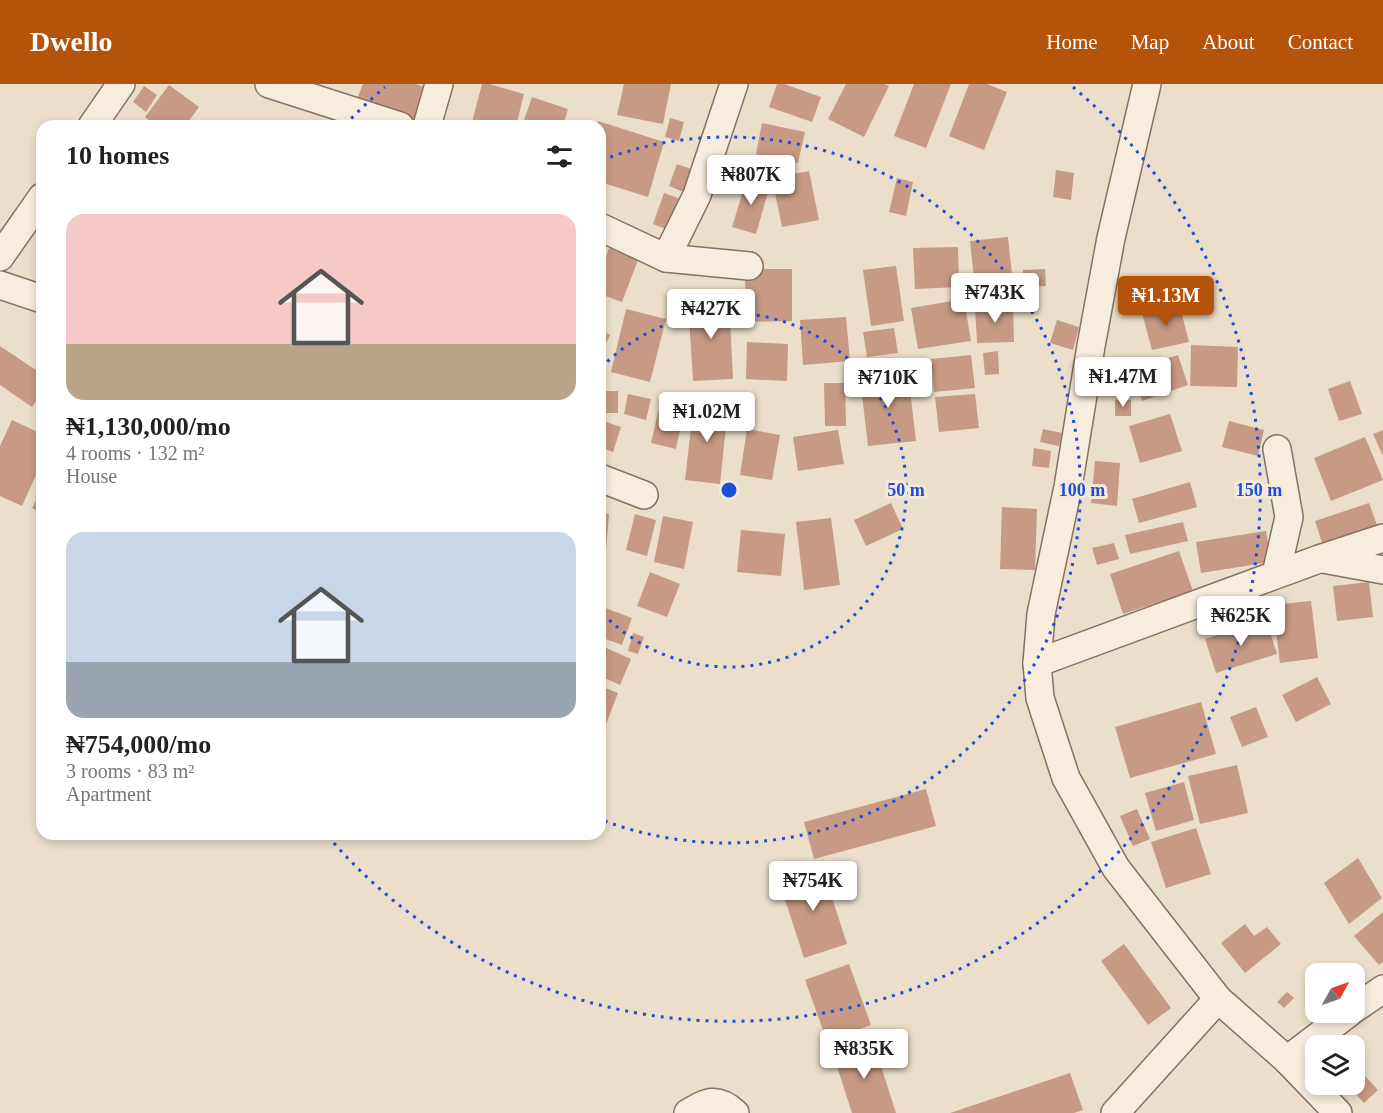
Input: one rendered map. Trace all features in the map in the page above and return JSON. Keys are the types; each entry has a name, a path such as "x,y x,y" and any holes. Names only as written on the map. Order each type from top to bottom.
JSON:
{"street":[{"path":"96,120 121,84"},
{"path":"269,84 381,120"},
{"path":"429,120 439,84"},
{"path":"666,258 698,195 734,84"},
{"path":"1148,84 1107,260 1068,487 1041,615 1037,663 1040,698 1066,778 1116,868 1218,999 1287,1060 1338,1113"},
{"path":"0,257 36,206"},
{"path":"606,230 666,258 749,266"},
{"path":"0,285 36,297"},
{"path":"1276,574 1289,517 1277,449"},
{"path":"606,480 644,495"},
{"path":"1037,663 1276,574 1383,538"},
{"path":"1319,559 1383,570"},
{"path":"1365,1001 1383,988"},
{"path":"1115,1113 1218,999"},
{"path":"1287,1060 1336,1023"},
{"path":"688,1113 707,1102 722,1103 735,1113"}],"building":[{"path":"363,84 416,84 429,89 417,120 357,99"},
{"path":"482,84 524,94 518,120 473,120"},
{"path":"624,84 671,84 663,124 617,115"},
{"path":"777,84 784,84 821,97 812,122 769,107"},
{"path":"846,84 885,84 889,86 864,137 828,119"},
{"path":"914,84 951,84 926,148 894,136"},
{"path":"969,84 987,84 1007,92 984,150 949,136"},
{"path":"169,85 199,107 189,120 149,120 145,117"},
{"path":"144,86 157,95 146,112 133,102"},
{"path":"532,97 568,109 565,120 524,120"},
{"path":"670,118 684,122 679,141 665,137"},
{"path":"762,123 805,132 798,163 756,154"},
{"path":"606,124 664,142 648,197 606,184"},
{"path":"677,164 694,170 686,193 669,186"},
{"path":"1056,170 1074,173 1071,200 1053,197"},
{"path":"809,171 819,220 782,227 772,178"},
{"path":"747,178 770,185 756,234 732,227"},
{"path":"897,178 913,182 906,216 889,212"},
{"path":"664,193 686,201 674,232 653,224"},
{"path":"1008,237 1012,274 974,278 970,241"},
{"path":"958,247 959,287 915,289 913,248"},
{"path":"609,248 638,260 622,302 606,296 606,256"},
{"path":"896,266 904,321 871,326 863,270"},
{"path":"745,269 792,269 792,321 746,322"},
{"path":"1045,269 1046,286 1023,287 1023,270"},
{"path":"986,281 988,302 968,303 967,282"},
{"path":"998,283 1020,286 1018,300 996,296"},
{"path":"729,299 733,379 693,381 688,301"},
{"path":"964,299 971,341 918,349 911,308"},
{"path":"1179,303 1189,342 1152,350 1142,313"},
{"path":"1013,306 1014,342 977,343 975,307"},
{"path":"626,309 666,319 650,382 611,372"},
{"path":"846,317 850,361 803,365 800,320"},
{"path":"1057,320 1079,327 1073,350 1050,343"},
{"path":"894,328 898,353 867,357 863,332"},
{"path":"747,342 788,344 787,381 746,379"},
{"path":"1191,345 1238,347 1237,387 1190,386"},
{"path":"0,346 36,370 36,401 32,407 0,385"},
{"path":"998,351 999,374 985,375 983,353"},
{"path":"971,355 975,388 934,392 931,359"},
{"path":"1178,355 1188,385 1142,401 1132,370"},
{"path":"908,372 916,441 868,446 860,377"},
{"path":"1350,381 1362,414 1339,421 1328,389"},
{"path":"824,383 845,383 846,426 825,426"},
{"path":"606,391 618,391 618,413 606,413"},
{"path":"628,394 651,399 646,420 624,414"},
{"path":"975,394 979,428 939,432 935,397"},
{"path":"662,395 686,401 676,449 651,443"},
{"path":"1115,400 1131,400 1131,416 1115,416"},
{"path":"694,402 728,407 720,484 685,480"},
{"path":"1170,414 1182,451 1140,463 1129,426"},
{"path":"12,420 36,431 36,475 22,506 0,496 0,446"},
{"path":"1229,421 1264,430 1258,456 1222,447"},
{"path":"606,422 621,427 613,452 606,449"},
{"path":"747,429 780,435 772,480 740,475"},
{"path":"1043,429 1062,433 1059,446 1040,442"},
{"path":"838,430 844,464 798,471 793,437"},
{"path":"1383,430 1383,456 1373,434"},
{"path":"1365,437 1383,480 1331,501 1314,458"},
{"path":"1034,448 1051,451 1049,468 1032,466"},
{"path":"1095,461 1120,463 1117,506 1091,503"},
{"path":"1190,482 1197,507 1139,523 1132,499"},
{"path":"891,503 903,529 866,546 854,520"},
{"path":"1369,503 1377,525 1322,543 1315,521"},
{"path":"1002,507 1037,509 1035,570 1000,569"},
{"path":"606,514 609,514 606,549"},
{"path":"635,514 656,520 647,556 626,550"},
{"path":"663,516 693,522 684,569 654,562"},
{"path":"831,518 840,585 804,590 796,522"},
{"path":"1183,522 1188,541 1130,554 1125,535"},
{"path":"741,530 785,534 781,576 737,572"},
{"path":"1266,531 1271,562 1201,573 1196,542"},
{"path":"1114,543 1119,559 1097,565 1092,548"},
{"path":"1179,551 1193,591 1123,614 1110,574"},
{"path":"650,572 680,584 667,617 637,606"},
{"path":"1369,582 1373,617 1337,621 1333,586"},
{"path":"1311,601 1318,658 1280,663 1273,605"},
{"path":"1234,602 1242,621 1213,633 1205,614"},
{"path":"606,608 632,618 622,645 606,639"},
{"path":"1266,620 1277,654 1216,673 1205,639"},
{"path":"633,633 644,637 638,654 628,651"},
{"path":"606,648 631,659 620,685 606,679"},
{"path":"1317,677 1331,704 1296,722 1282,695"},
{"path":"606,688 618,693 606,724"},
{"path":"1201,702 1216,754 1130,778 1115,727"},
{"path":"1256,707 1268,737 1242,747 1230,717"},
{"path":"1237,765 1248,813 1200,824 1188,776"},
{"path":"1184,782 1194,820 1156,831 1145,793"},
{"path":"926,789 936,826 814,859 804,822"},
{"path":"1137,809 1150,839 1133,846 1120,816"},
{"path":"1196,828 1211,874 1166,888 1151,842"},
{"path":"1358,858 1382,898 1349,924 1324,883"},
{"path":"822,867 847,944 804,958 779,881"},
{"path":"1383,912 1383,962 1379,965 1354,936"},
{"path":"1245,924 1254,936 1267,927 1281,944 1245,973 1221,943"},
{"path":"1124,944 1171,1008 1148,1025 1101,961"},
{"path":"849,964 871,1025 827,1041 805,980"},
{"path":"1287,992 1294,998 1284,1008 1277,1002"},
{"path":"873,1041 896,1113 852,1113 833,1054"},
{"path":"1070,1073 1083,1110 1074,1113 950,1113"},
{"path":"1365,1076 1378,1090 1364,1103 1357,1095 1365,1095"}]}
